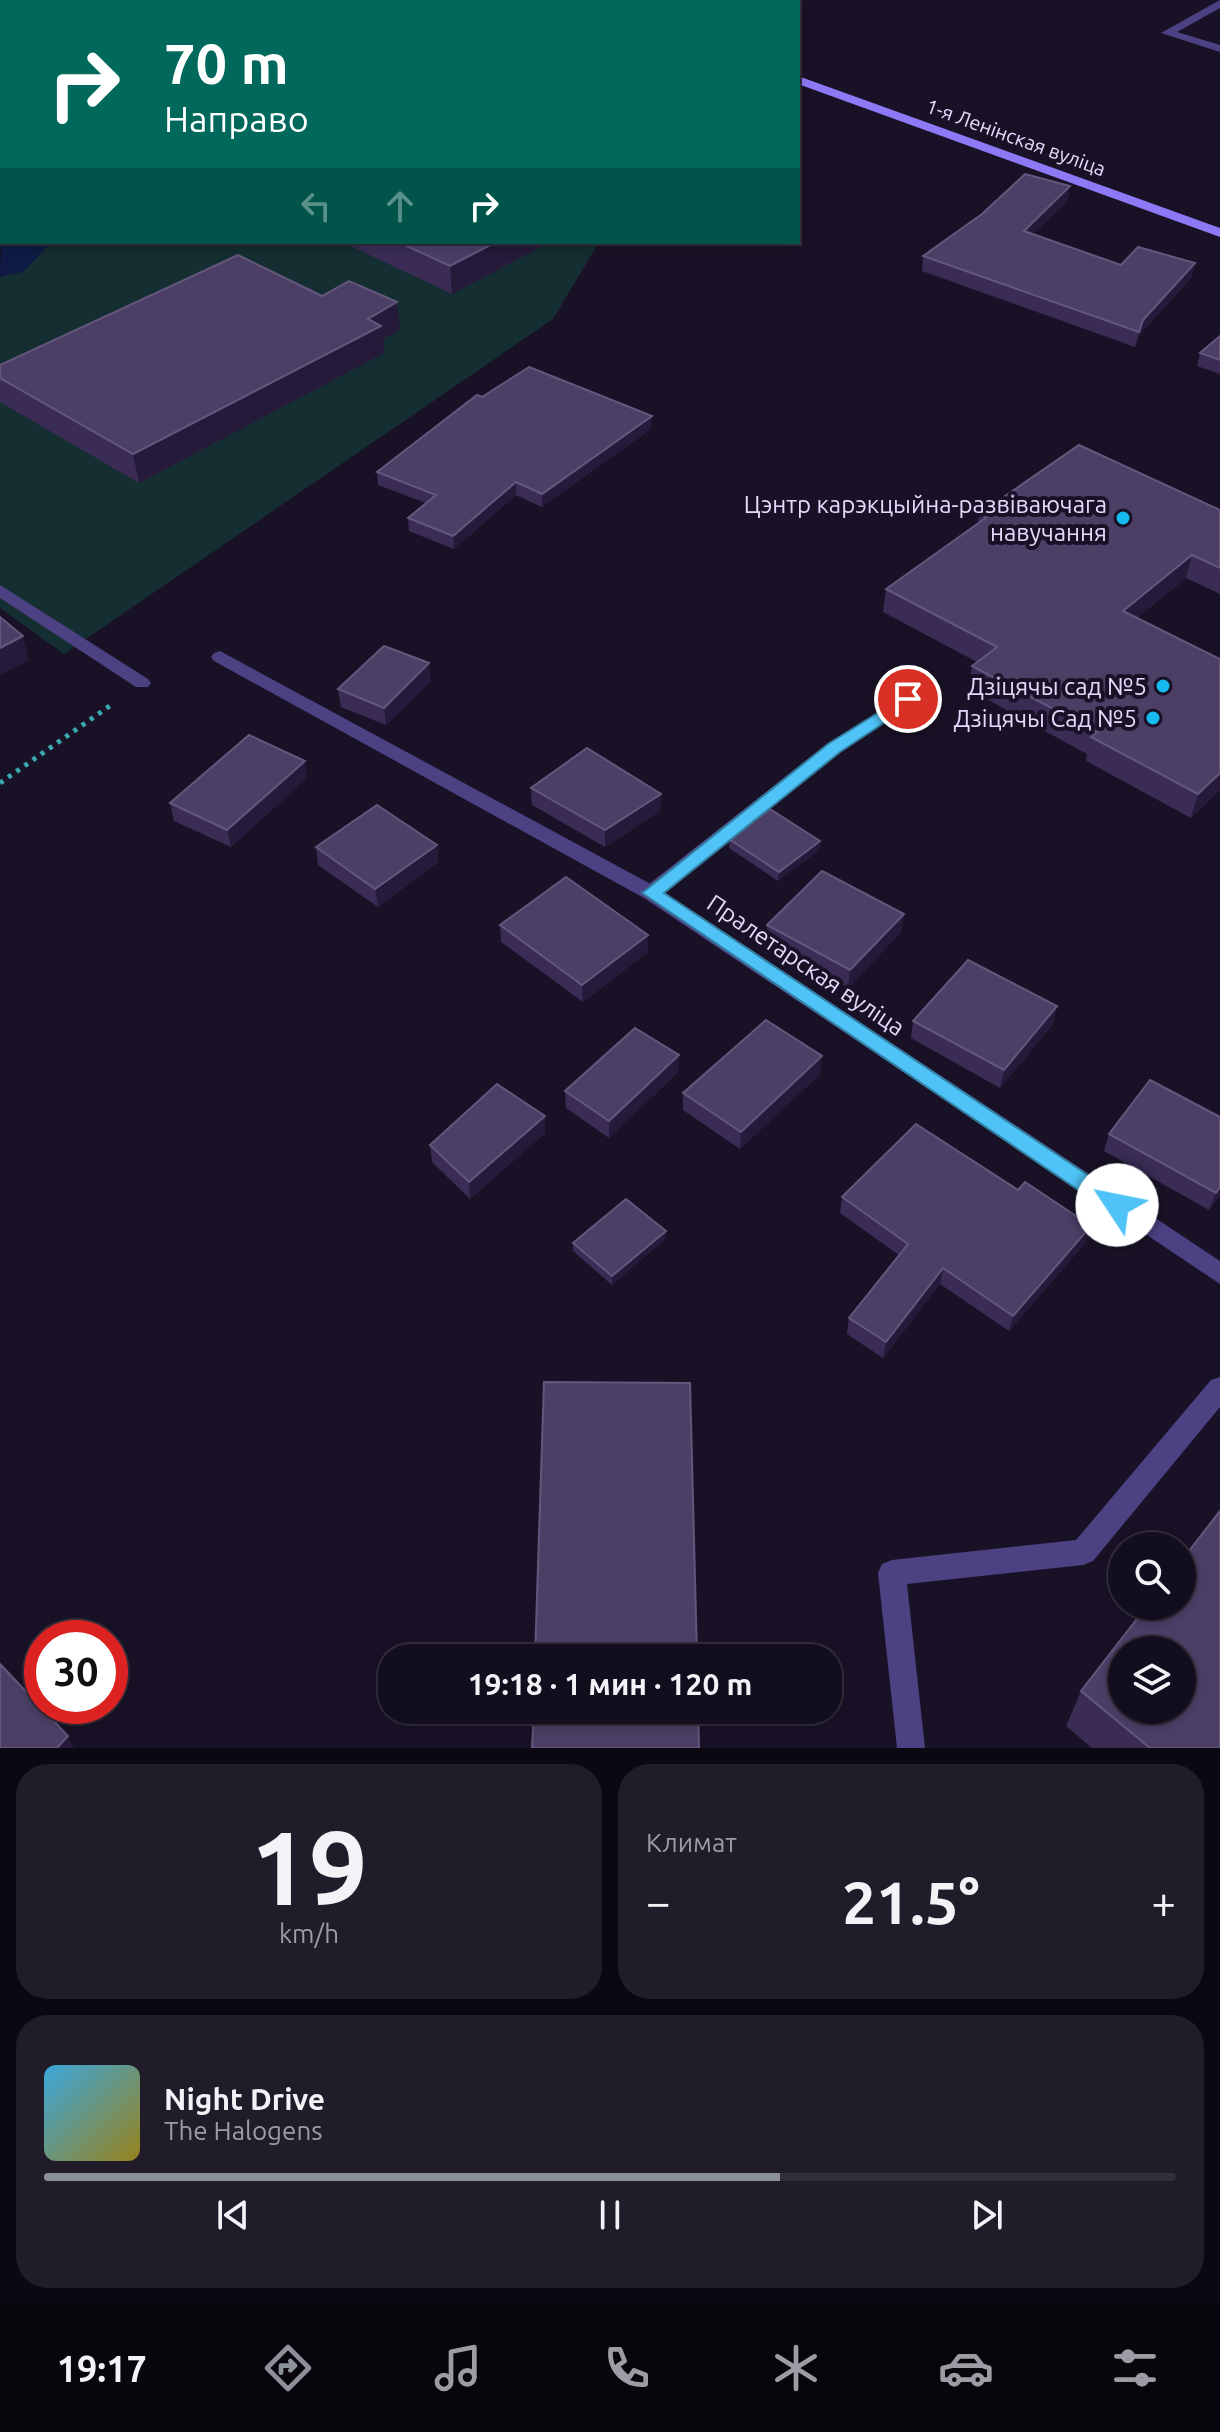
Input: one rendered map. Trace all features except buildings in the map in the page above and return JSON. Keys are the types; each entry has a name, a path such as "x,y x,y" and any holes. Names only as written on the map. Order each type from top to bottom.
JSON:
{"main road":[{"name":"1-я Ленінская вуліца","path":"800,81 1220,233"}],"street":[{"path":"1220,3 1167,33 1220,49"},
{"path":"0,590 142,683"},
{"name":"Пралетарская вуліца","path":"220,657 651,893 1220,1274"},
{"path":"651,893 834,748 908,699"},
{"path":"911,1748 892,1573 1083,1552 1220,1388"}],"path":[{"path":"0,783 142,683"}],"green space":[{"path":"38,244 598,244 553,319 64,654 0,608 0,276"}],"waterway":[{"path":"0,258 18,244"}],"place":[{"name":"Цэнтр карэкцыйна-развіваючага навучання","path":"1123,518"},
{"name":"Дзіцячы сад №5","path":"1163,686"},
{"name":"Дзіцячы Сад №5","path":"1153,718"}],"route":[{"path":"908,699 834,748 651,893 1117,1205"}]}
